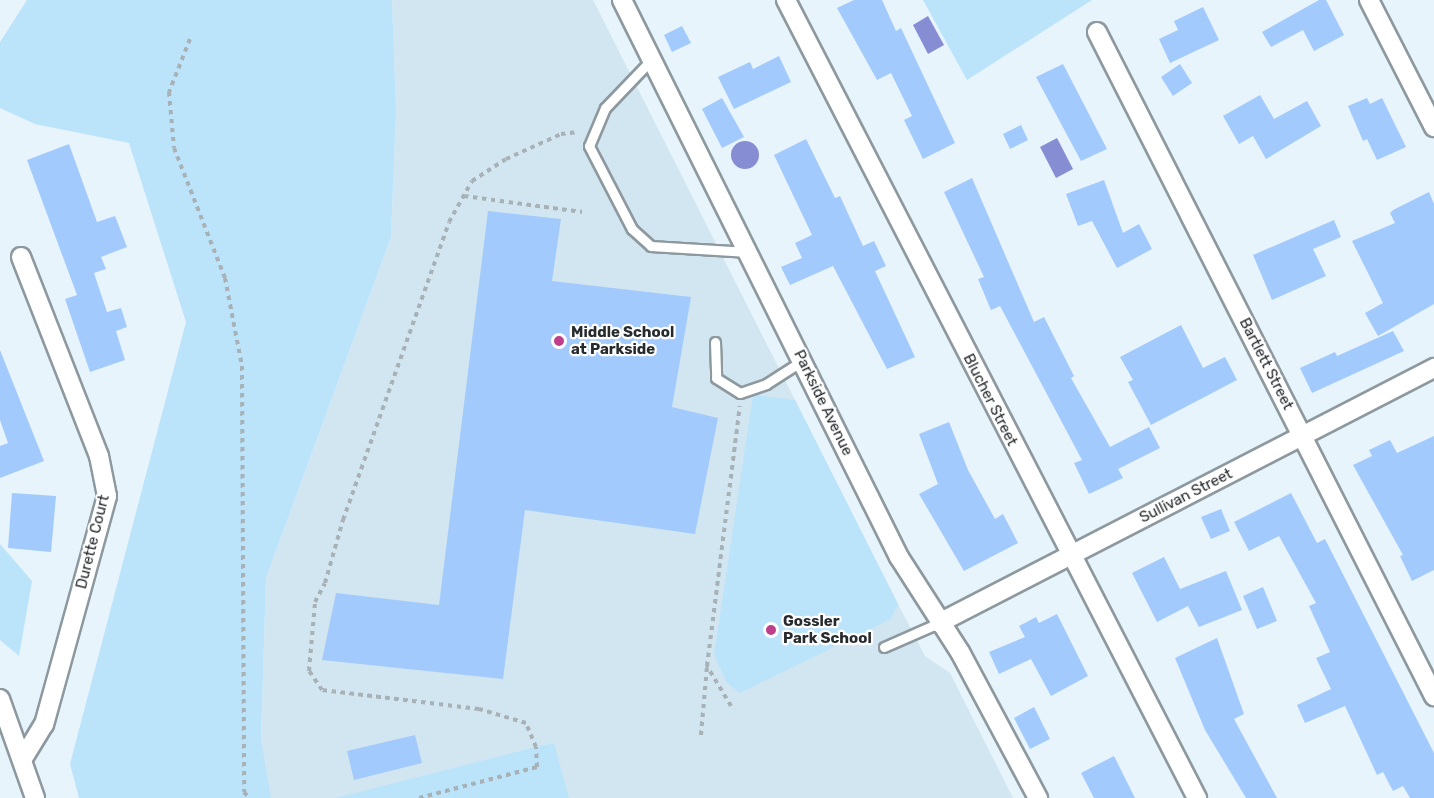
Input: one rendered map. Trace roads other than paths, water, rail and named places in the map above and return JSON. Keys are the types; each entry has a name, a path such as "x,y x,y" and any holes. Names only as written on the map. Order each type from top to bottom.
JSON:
{"street":[{"name":"Parkside Avenue","path":"622,0 899,557 939,623 960,652 1038,798"},
{"name":"Blucher Street","path":"786,0 1070,556 1197,798"},
{"path":"1370,0 1434,127"},
{"name":"Bartlett Street","path":"1097,32 1434,696"},
{"name":"Durette Court","path":"21,257 99,456 107,488 44,724 22,760"},
{"name":"Sullivan Street","path":"939,623 1434,368"},
{"path":"0,699 35,798"}],"lane":[{"path":"652,59 605,108 589,146 632,229 651,246 748,252"},
{"path":"715,342 716,378 740,393 766,384 802,361"},
{"path":"884,647 939,623"}],"water":[{"path":"928,16 944,45 928,54 913,25"},
{"path":"1057,138 1073,169 1056,178 1040,147"},
{"path":"745,141 755,145 759,155 755,165 745,169 735,165 731,155 735,145"}],"place":[{"name":"Middle School at Parkside","path":"559,341"},
{"name":"Gossler Park School","path":"771,630"}]}
